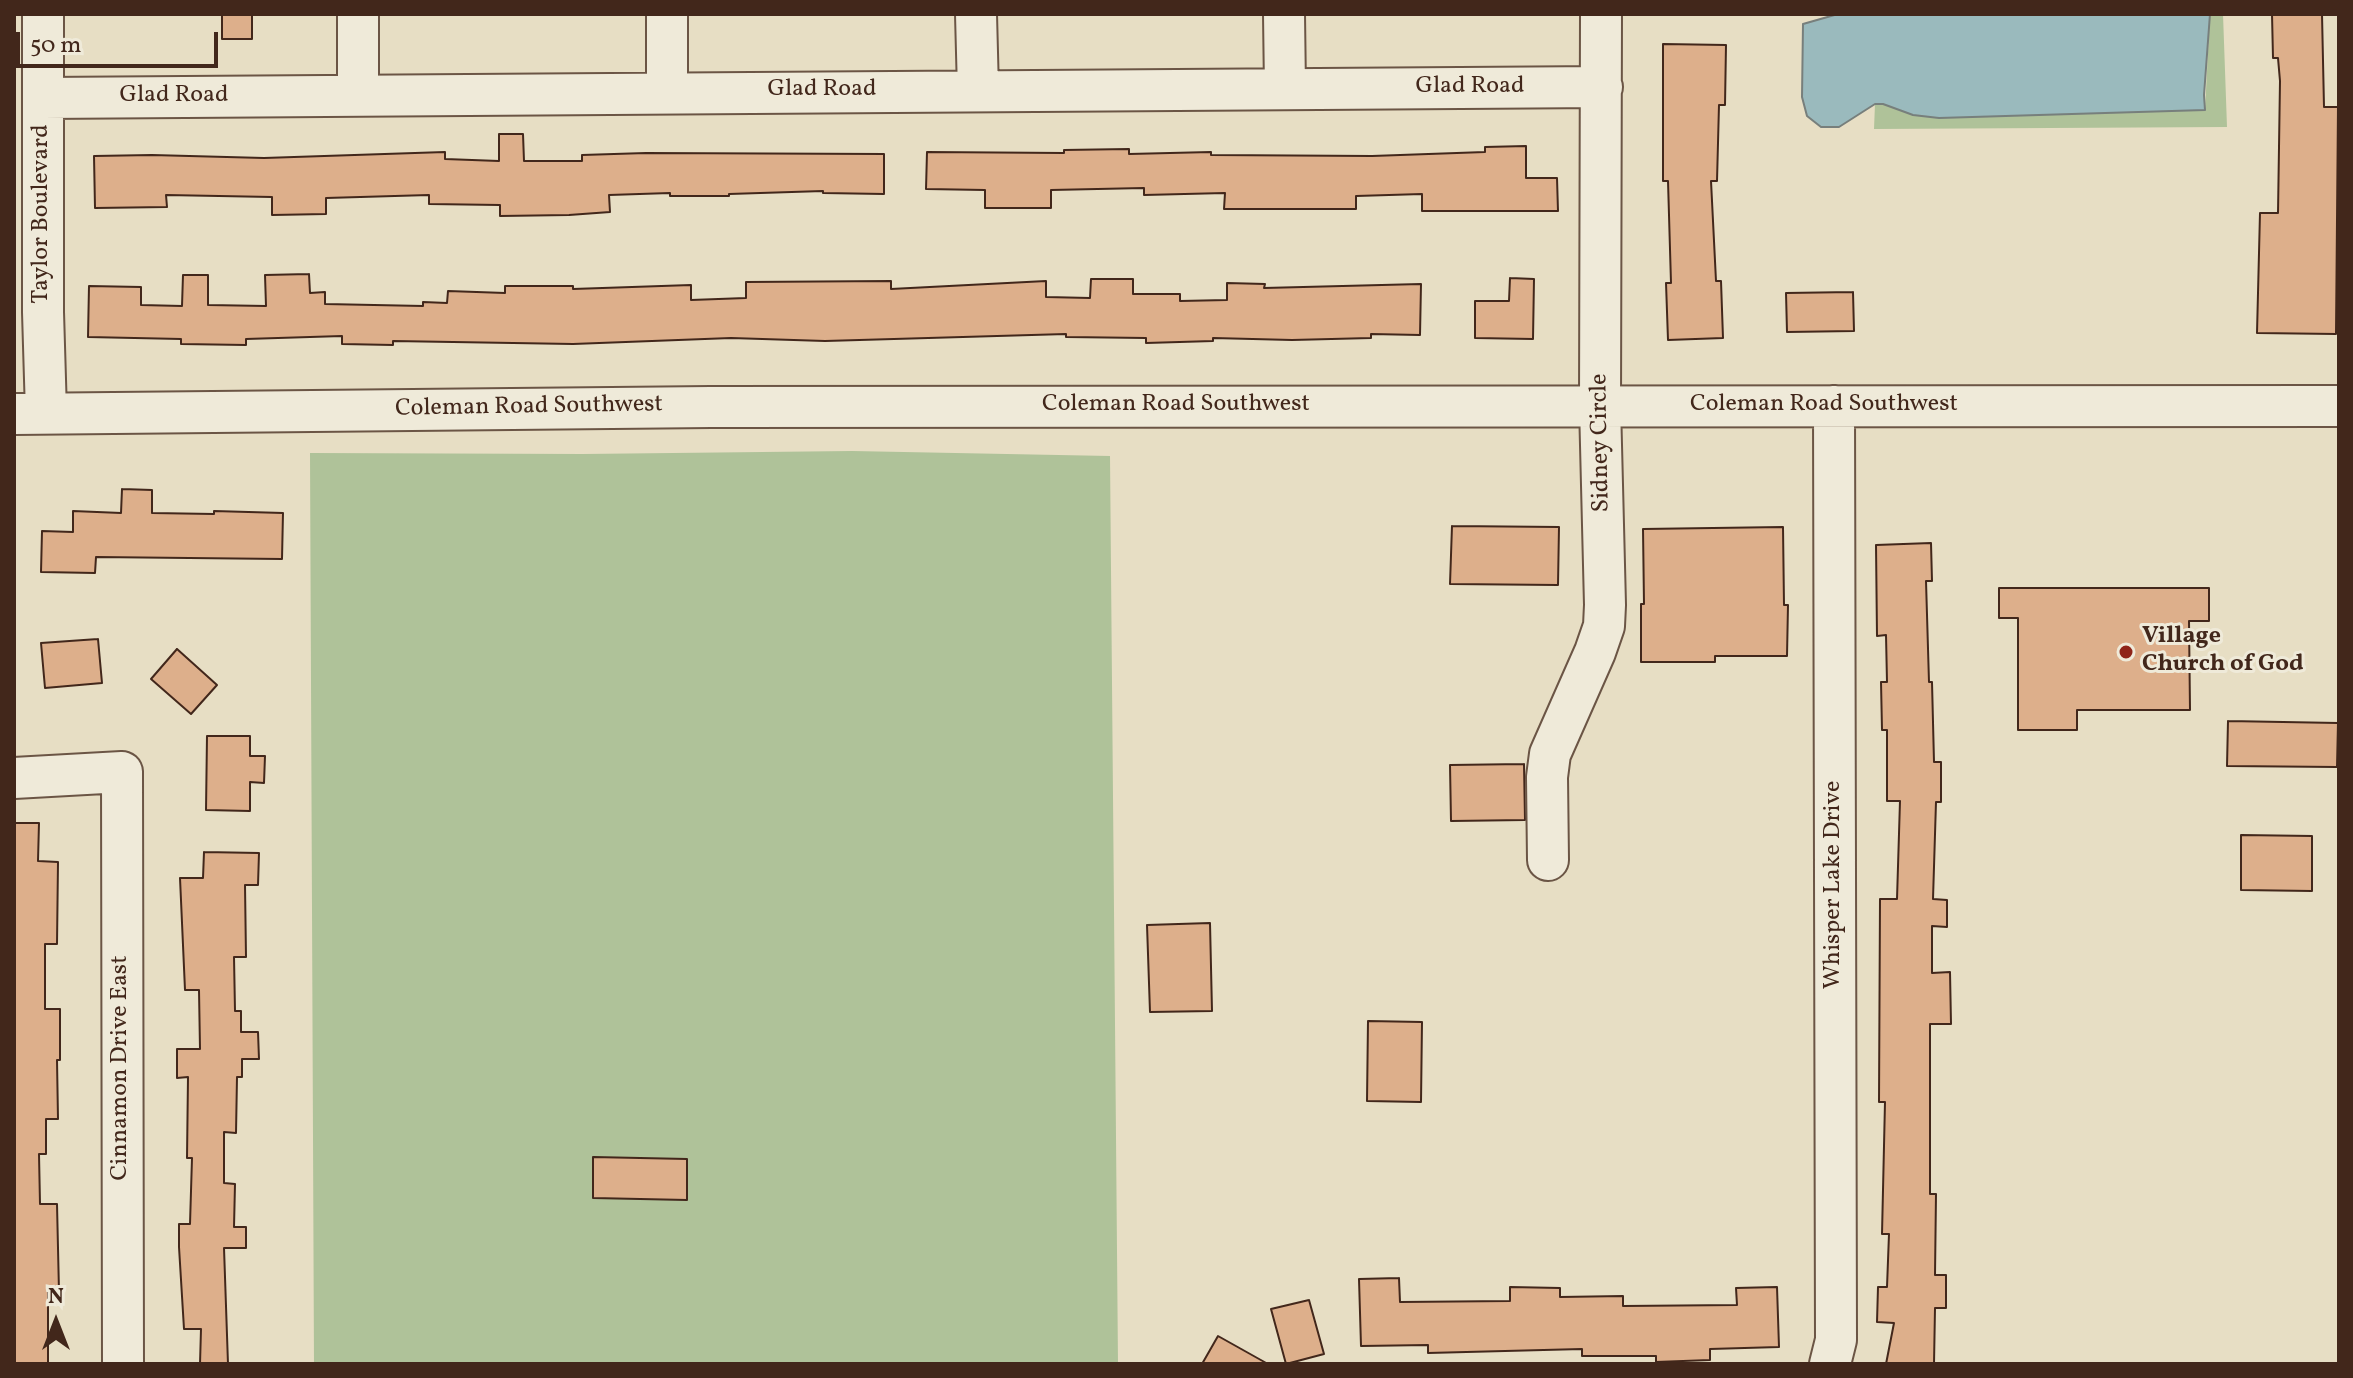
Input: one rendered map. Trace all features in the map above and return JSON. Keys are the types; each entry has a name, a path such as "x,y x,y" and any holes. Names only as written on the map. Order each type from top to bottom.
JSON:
{"street":[{"name":"Taylor Boulevard","path":"30,414 43,312 43,14"},
{"path":"358,14 358,95"},
{"path":"667,14 667,92"},
{"path":"976,14 978,91"},
{"path":"1284,14 1285,89"},
{"name":"Sidney Circle","path":"1548,860 1547,777 1550,754 1604,626 1600,405 1601,14"},
{"name":"Glad Road","path":"43,98 1602,87"},
{"name":"Whisper Lake Drive","path":"1830,1364 1836,1340 1834,406"},
{"name":"Coleman Road Southwest","path":"30,414 711,407 2339,406"},
{"name":"Cinnamon Drive East","path":"14,778 122,772 123,1364"}],"green space":[{"path":"2210,14 2223,14 2227,127 1874,129 1875,104 1913,115 1939,118 2205,110"},
{"path":"852,451 1110,456 1118,1364 314,1364 310,453"}],"water":[{"path":"1838,14 2210,14 2205,110 1939,118 1913,115 1875,104 1839,127 1821,127 1807,116 1802,97 1803,24"}],"building":[{"path":"222,14 252,14 252,39 222,39"},
{"path":"2272,14 2322,14 2324,107 2338,107 2336,334 2257,333 2260,213 2278,213 2280,81 2278,58 2273,58"},
{"path":"1663,44 1726,45 1725,105 1719,105 1717,181 1711,181 1716,281 1721,281 1723,338 1668,340 1666,283 1671,283 1668,181 1663,181"},
{"path":"499,134 523,134 524,161 582,161 582,155 646,153 884,154 884,194 823,191 729,196 670,196 670,193 609,195 610,212 569,215 500,216 500,205 429,204 429,195 326,198 326,214 272,215 272,197 166,195 167,207 95,208 94,156 264,158 445,152 445,159 499,161"},
{"path":"1526,146 1526,178 1557,178 1558,211 1422,211 1422,194 1356,196 1356,209 1224,209 1225,193 1144,195 1144,188 1051,190 1051,208 985,208 985,190 926,189 927,152 1064,153 1064,150 1129,149 1129,154 1211,152 1211,155 1372,156 1485,152 1485,147"},
{"path":"309,274 310,293 325,292 325,304 423,306 423,302 447,303 448,291 505,293 505,286 573,286 573,289 691,285 691,300 746,298 746,282 891,281 891,289 1046,281 1046,297 1090,298 1091,279 1133,279 1133,294 1180,294 1180,301 1227,300 1227,283 1265,284 1264,288 1421,284 1420,335 1371,334 1371,338 1292,340 1213,338 1213,341 1146,343 1146,338 1066,337 1066,334 825,341 731,338 573,344 393,341 393,345 342,344 342,336 246,339 246,345 181,344 181,339 88,337 89,286 141,287 141,305 182,306 183,275 208,275 208,305 266,306 265,275"},
{"path":"1510,278 1534,279 1533,339 1475,338 1475,301 1509,301"},
{"path":"1853,292 1854,331 1787,332 1786,293"},
{"path":"122,489 152,490 152,513 283,513 282,559 96,557 95,573 41,572 42,531 73,532 73,511 121,513"},
{"path":"1452,526 1559,527 1558,585 1450,584"},
{"path":"1783,527 1784,605 1788,605 1787,656 1715,656 1715,662 1641,662 1643,529"},
{"path":"1931,543 1932,581 1926,581 1929,682 1932,682 1934,762 1941,762 1941,802 1936,802 1933,899 1947,900 1947,927 1932,926 1932,973 1950,972 1951,1024 1930,1024 1930,1194 1936,1194 1935,1275 1946,1275 1946,1308 1935,1308 1934,1364 1886,1364 1894,1323 1877,1322 1878,1287 1887,1287 1889,1234 1882,1234 1885,1102 1879,1102 1880,899 1897,899 1900,801 1887,801 1887,730 1882,730 1881,682 1887,682 1886,635 1877,636 1876,545"},
{"path":"1999,588 2209,588 2209,621 2189,621 2190,710 2077,710 2077,730 2018,730 2018,618 1999,618"},
{"path":"98,639 102,683 45,688 41,643"},
{"path":"177,649 217,685 191,714 151,679"},
{"path":"2228,721 2338,723 2337,767 2227,766"},
{"path":"207,736 250,736 250,756 265,756 264,783 250,782 250,811 206,810"},
{"path":"1524,764 1525,820 1451,821 1450,765"},
{"path":"14,823 39,823 38,861 58,862 57,944 45,944 45,1009 60,1009 58,1119 46,1119 46,1154 39,1154 40,1204 57,1204 59,1292 48,1292 48,1364 14,1364"},
{"path":"2241,835 2312,836 2312,891 2241,890"},
{"path":"204,852 259,853 258,885 245,885 246,957 234,957 235,1011 241,1011 241,1032 258,1032 259,1059 242,1059 242,1077 237,1077 236,1133 224,1132 224,1183 235,1184 234,1227 246,1227 246,1248 224,1248 228,1364 200,1364 201,1329 184,1329 179,1247 179,1224 190,1224 192,1158 187,1158 188,1077 177,1078 177,1049 200,1049 199,990 185,990 180,878 203,878"},
{"path":"1210,923 1212,1011 1150,1012 1147,925"},
{"path":"1368,1021 1422,1022 1421,1102 1367,1101"},
{"path":"593,1157 687,1159 687,1200 593,1198"},
{"path":"1399,1278 1400,1302 1510,1301 1510,1287 1560,1288 1560,1297 1623,1296 1623,1306 1737,1305 1736,1288 1777,1287 1779,1347 1710,1349 1710,1360 1656,1362 1656,1356 1582,1356 1582,1349 1428,1353 1428,1345 1361,1346 1359,1279"},
{"path":"1309,1300 1324,1354 1286,1364 1271,1309"},
{"path":"1218,1336 1268,1364 1202,1364"}],"place":[{"name":"Village Church of God","path":"2126,652"}]}
